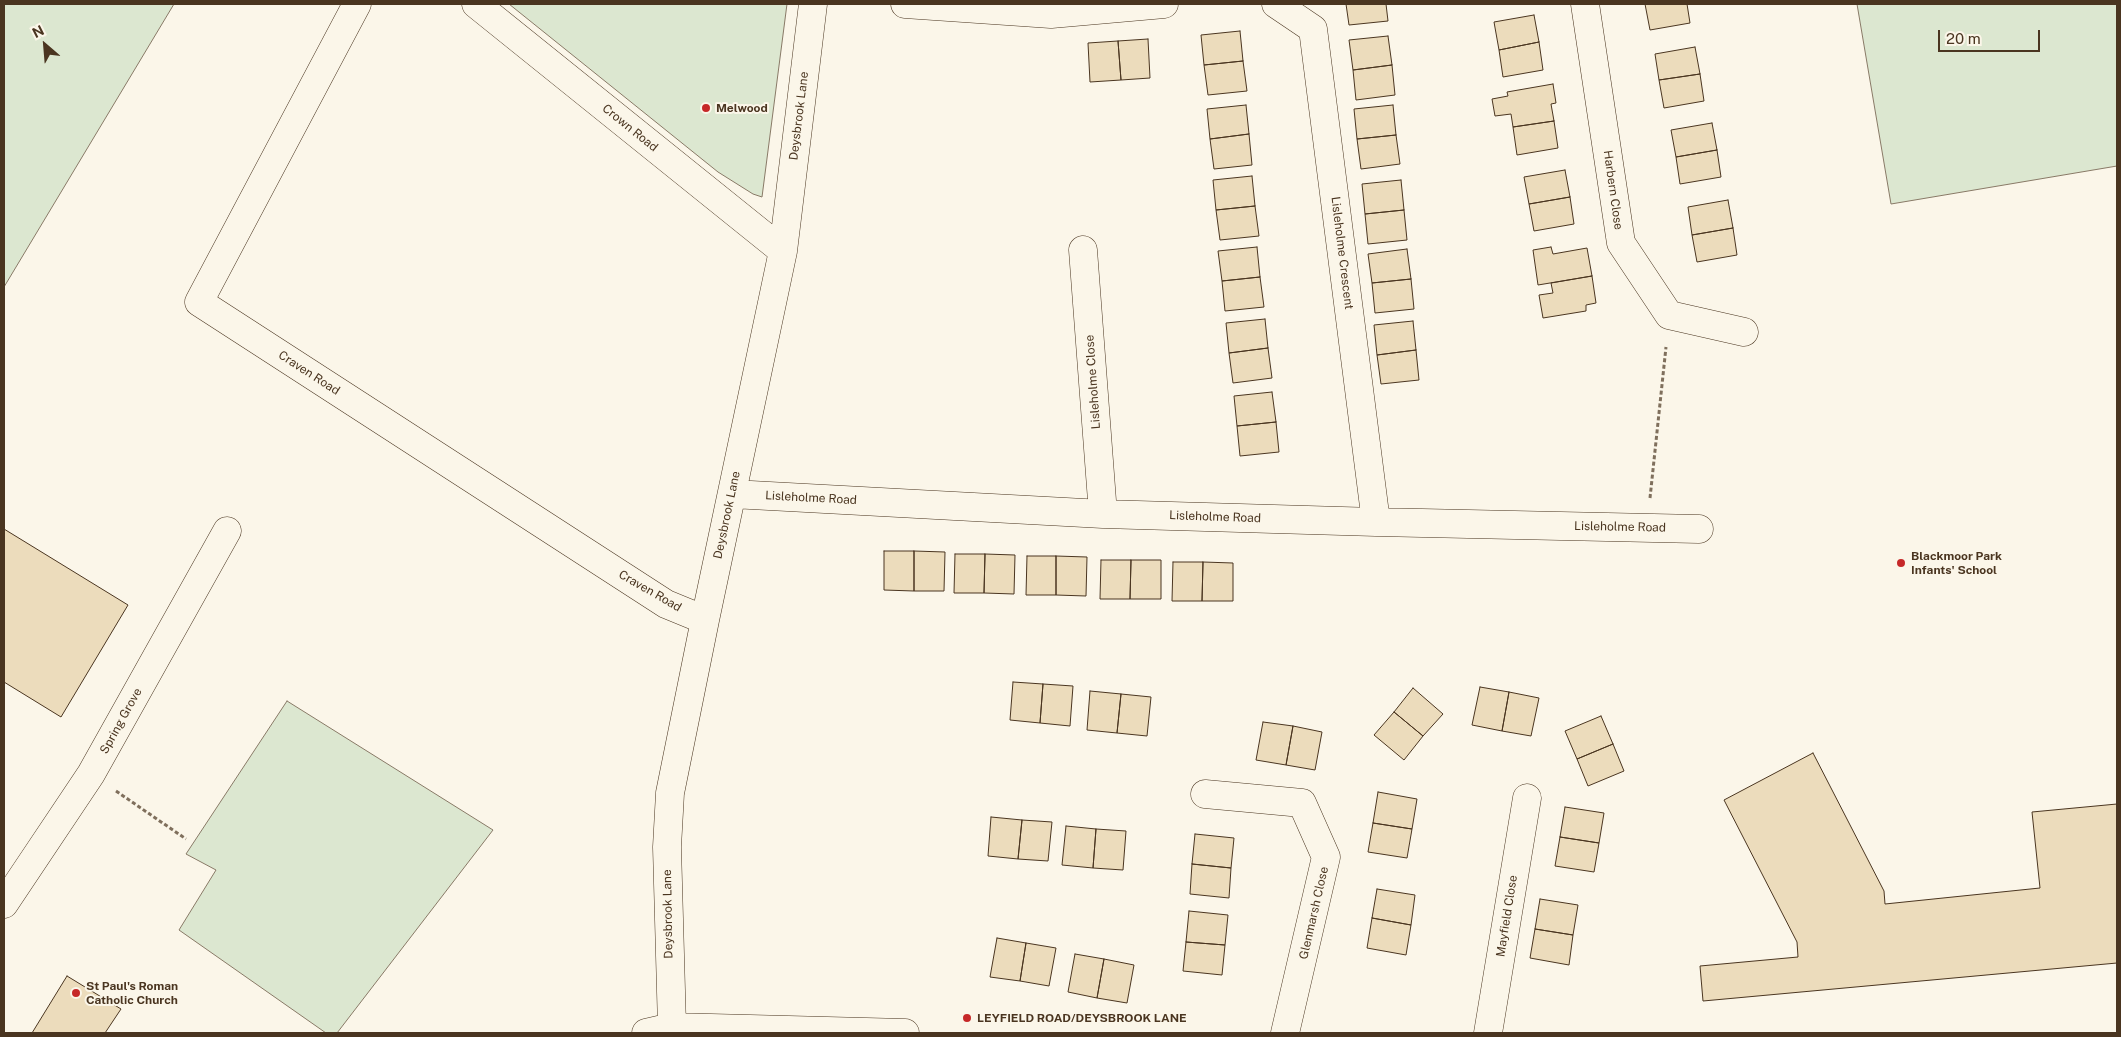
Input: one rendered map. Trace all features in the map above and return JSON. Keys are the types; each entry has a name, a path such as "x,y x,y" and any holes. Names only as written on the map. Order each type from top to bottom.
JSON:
{"street":[{"name":"Craven Road","path":"357,4 199,302 666,604 705,620"},
{"name":"Crown Road","path":"476,4 783,252"},
{"name":"Deysbrook Lane","path":"672,1027 667,847 670,793 783,252 813,4"},
{"path":"905,4 1051,14 1164,4"},
{"name":"Lisleholme Crescent","path":"1276,4 1313,28 1376,522"},
{"name":"Harbern Close","path":"1585,4 1621,244 1669,315"},
{"name":"Lisleholme Close","path":"1083,250 1103,514"},
{"path":"1669,315 1744,332"},
{"name":"Lisleholme Road","path":"732,494 1103,514 1699,529"},
{"name":"Spring Grove","path":"4,904 91,774 227,531"},
{"name":"Glenmarsh Close","path":"1204,794 1302,804 1326,858 1285,1033"},
{"name":"Mayfield Close","path":"1488,1033 1527,798"},
{"path":"646,1033 672,1027 905,1033"}],"path":[{"path":"1647,528 1669,315"},
{"path":"91,774 186,839"}],"green space":[{"path":"4,4 174,4 4,287"},
{"name":"Melwood","path":"509,4 787,4 762,197 753,194 718,172"},
{"path":"1857,4 2117,4 2117,166 1891,204"},
{"path":"287,701 493,830 337,1033 326,1033 179,930 216,870 186,854"}],"building":[{"path":"1346,4 1386,4 1388,21 1349,25"},
{"path":"1645,4 1687,4 1690,23 1650,30"},
{"path":"1534,15 1539,42 1499,50 1494,22"},
{"path":"1240,31 1243,61 1204,65 1201,35"},
{"path":"1388,36 1392,65 1353,70 1349,40"},
{"path":"1148,39 1150,78 1121,80 1118,41"},
{"path":"1118,41 1121,80 1090,82 1088,43"},
{"path":"1539,42 1543,70 1503,77 1499,50"},
{"path":"1695,47 1700,74 1659,80 1655,54"},
{"path":"1243,61 1247,91 1208,95 1204,65"},
{"path":"1392,65 1395,95 1356,100 1353,70"},
{"path":"1700,74 1704,101 1664,108 1659,80"},
{"path":"1553,84 1556,103 1551,104 1554,121 1513,127 1511,114 1495,116 1492,99 1508,96 1507,92"},
{"path":"1246,105 1249,134 1210,139 1207,109"},
{"path":"1393,105 1396,135 1357,139 1354,109"},
{"path":"1554,121 1558,148 1517,155 1513,127"},
{"path":"1712,123 1717,150 1676,157 1671,130"},
{"path":"1249,134 1252,165 1214,169 1210,139"},
{"path":"1396,135 1400,164 1361,169 1357,139"},
{"path":"1717,150 1721,177 1680,184 1676,157"},
{"path":"1565,170 1570,197 1529,204 1524,177"},
{"path":"1252,176 1255,206 1216,210 1213,180"},
{"path":"1401,180 1404,210 1365,214 1362,184"},
{"path":"1570,197 1574,224 1534,231 1529,204"},
{"path":"1728,200 1733,228 1692,235 1688,207"},
{"path":"1255,206 1259,236 1220,240 1216,210"},
{"path":"1404,210 1407,240 1368,244 1365,214"},
{"path":"1733,228 1737,255 1697,262 1692,235"},
{"path":"1257,247 1260,277 1222,281 1218,251"},
{"path":"1551,247 1553,254 1587,248 1592,276 1538,285 1533,250"},
{"path":"1407,249 1411,279 1372,283 1368,254"},
{"path":"1592,276 1596,303 1586,305 1586,311 1543,318 1539,295 1553,293 1551,283"},
{"path":"1260,277 1264,307 1225,311 1222,281"},
{"path":"1411,279 1414,309 1375,313 1372,283"},
{"path":"1265,319 1268,348 1229,353 1226,323"},
{"path":"1413,321 1416,350 1377,355 1374,325"},
{"path":"1268,348 1272,378 1233,383 1229,353"},
{"path":"1416,350 1419,380 1381,384 1377,355"},
{"path":"1272,392 1276,422 1237,426 1234,396"},
{"path":"1276,422 1279,452 1240,456 1237,426"},
{"path":"4,529 128,605 61,717 4,682"},
{"path":"884,551 914,551 914,591 884,590"},
{"path":"914,551 945,552 944,591 914,591"},
{"path":"955,554 985,554 984,593 954,593"},
{"path":"985,554 1015,555 1014,594 984,593"},
{"path":"1027,556 1056,556 1056,595 1026,595"},
{"path":"1056,556 1087,557 1086,596 1056,595"},
{"path":"1101,560 1131,560 1130,599 1100,599"},
{"path":"1131,560 1161,560 1161,599 1130,599"},
{"path":"1173,562 1203,562 1202,601 1172,601"},
{"path":"1203,562 1233,563 1233,601 1202,601"},
{"path":"1013,682 1043,684 1040,723 1010,720"},
{"path":"1043,684 1073,686 1070,726 1040,723"},
{"path":"1480,687 1509,692 1502,731 1472,725"},
{"path":"1413,688 1443,714 1423,736 1394,712"},
{"path":"1090,691 1121,694 1117,733 1087,730"},
{"path":"1509,692 1539,698 1531,736 1502,731"},
{"path":"1121,694 1151,697 1147,736 1117,733"},
{"path":"1394,712 1423,736 1404,760 1374,735"},
{"path":"1601,716 1613,744 1577,759 1565,731"},
{"path":"1263,722 1293,726 1286,765 1256,760"},
{"path":"1293,726 1322,732 1315,770 1286,765"},
{"path":"1613,744 1624,771 1588,786 1577,759"},
{"path":"1813,753 1884,891 1885,904 2040,888 2032,812 2117,804 2117,963 1703,1001 1700,966 1798,957 1797,942 1724,800"},
{"path":"1378,792 1417,799 1412,829 1373,823"},
{"path":"1565,807 1604,813 1599,843 1560,837"},
{"path":"991,817 1022,820 1018,859 988,856"},
{"path":"1022,820 1052,822 1048,861 1018,859"},
{"path":"1373,823 1412,829 1407,858 1368,852"},
{"path":"1066,826 1096,829 1093,868 1062,865"},
{"path":"1096,829 1126,831 1123,870 1093,868"},
{"path":"1195,834 1234,838 1231,868 1192,864"},
{"path":"1560,837 1599,843 1594,872 1555,866"},
{"path":"1192,864 1231,868 1229,898 1190,894"},
{"path":"1377,889 1415,895 1411,925 1372,918"},
{"path":"1540,899 1578,905 1573,935 1535,929"},
{"path":"1189,911 1228,915 1225,945 1186,942"},
{"path":"1372,918 1411,925 1406,955 1367,948"},
{"path":"1535,929 1573,935 1569,965 1530,958"},
{"path":"997,938 1026,943 1020,981 990,977"},
{"path":"1186,942 1225,945 1222,975 1183,971"},
{"path":"1026,943 1056,948 1049,986 1020,981"},
{"path":"1075,954 1104,959 1097,998 1068,992"},
{"path":"1104,959 1134,965 1127,1003 1097,998"},
{"name":"St Paul's Roman Catholic Church","path":"67,976 121,1009 105,1033 32,1033"}],"place":[{"name":"Melwood","path":"706,108"},
{"name":"Blackmoor Park Infants' School","path":"1901,563"},
{"name":"St Paul's Roman Catholic Church","path":"76,993"},
{"name":"LEYFIELD ROAD/DEYSBROOK LANE","path":"967,1018"}]}
